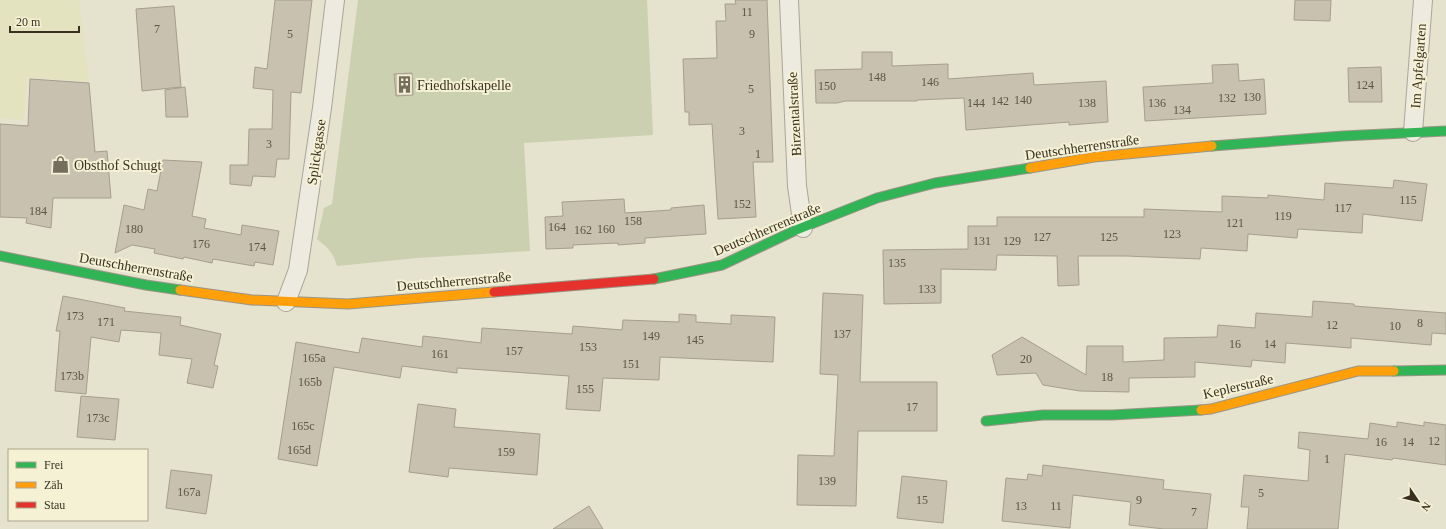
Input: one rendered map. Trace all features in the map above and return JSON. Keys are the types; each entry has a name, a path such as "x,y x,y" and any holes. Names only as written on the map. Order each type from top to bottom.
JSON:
{"street":[{"name":"Splickgasse","path":"286,302 298,270 323,101 335,0"},
{"name":"Birzentalstraße","path":"789,0 797,186 803,228"},
{"name":"Im Apfelgarten","path":"1413,132 1423,0"},
{"name":"Deutschherrenstraße","path":"0,256 146,285 252,300 286,302 348,304 660,279 722,265 803,228 877,198 935,183 1094,157 1230,144 1446,131"},
{"name":"Keplerstraße","path":"986,421 1043,415 1112,415 1211,409 1358,371 1446,370"}],"green space":[{"path":"0,0 79,0 89,82 27,77 24,120 0,118"},
{"path":"358,0 647,0 653,135 524,143 530,251 417,258 337,266 330,251 317,239 324,208 332,204"}],"building":[{"path":"275,0 312,0 301,93 291,92 289,159 277,159 275,177 253,176 251,186 230,184 230,165 248,165 249,129 272,129 273,90 253,88 255,67 267,69"},
{"path":"735,0 767,0 773,162 753,162 756,217 718,219 712,124 689,125 689,112 685,112 683,59 717,58 716,21 726,21 725,4 736,4"},
{"path":"1295,0 1331,0 1330,21 1294,20"},
{"path":"174,6 181,87 142,91 136,9"},
{"path":"862,52 892,52 892,66 948,64 948,79 1033,73 1034,85 1106,81 1108,122 1069,125 1069,122 966,130 964,98 917,101 845,101 837,103 816,103 815,70 862,69"},
{"path":"1238,64 1239,81 1264,79 1266,114 1145,121 1143,87 1213,83 1212,65"},
{"path":"1381,67 1382,102 1349,102 1348,68"},
{"name":"Friedhofskapelle","path":"412,73 413,95 396,96 394,74"},
{"path":"30,79 89,83 95,152 107,151 111,198 53,198 51,228 26,223 27,218 0,217 0,124 28,126"},
{"path":"185,87 188,117 166,117 165,90"},
{"path":"163,160 202,162 192,216 206,219 204,228 241,235 242,225 279,231 273,265 255,262 254,266 213,259 212,263 184,257 183,259 154,253 155,249 132,245 115,253 124,205 144,210 148,189 157,191"},
{"path":"1394,180 1427,184 1422,221 1363,214 1362,233 1298,229 1297,238 1248,234 1247,251 1201,248 1200,259 1078,256 1079,285 1058,286 1057,256 997,255 996,270 941,269 941,303 884,304 883,250 968,249 968,226 997,226 997,217 1144,217 1144,209 1222,212 1222,196 1268,198 1268,195 1324,200 1325,183 1393,188"},
{"path":"624,199 625,213 671,210 671,208 704,205 706,234 645,238 645,243 618,245 618,243 573,245 573,248 546,249 545,217 563,216 562,202"},
{"path":"823,293 863,295 860,382 937,382 937,431 858,431 856,506 797,505 798,455 834,456 838,375 820,374"},
{"path":"63,296 125,308 124,311 181,317 180,325 221,334 214,365 218,366 213,388 187,383 192,359 159,355 161,333 121,330 119,342 91,337 86,394 55,391 60,331 56,331"},
{"path":"1313,301 1354,304 1354,306 1446,313 1446,334 1432,333 1431,345 1351,338 1351,348 1286,343 1285,363 1252,360 1251,367 1195,362 1195,377 1129,378 1129,392 1080,391 1043,385 1036,373 997,375 992,355 1022,337 1086,375 1087,346 1123,346 1123,362 1164,360 1164,338 1217,337 1218,325 1255,328 1256,313 1312,317"},
{"path":"679,314 696,315 696,322 731,324 731,315 775,317 773,362 660,357 659,380 603,378 600,411 566,409 569,376 457,368 457,373 402,366 400,378 334,367 317,466 278,459 296,342 359,353 362,338 422,347 423,336 481,343 482,328 572,334 573,326 622,330 623,320 679,322"},
{"path":"81,396 119,399 115,440 77,437"},
{"path":"418,404 456,409 454,427 540,434 537,475 449,468 448,477 409,472"},
{"path":"1397,422 1424,426 1424,422 1446,425 1446,465 1393,458 1392,460 1345,454 1338,529 1247,529 1249,507 1241,507 1244,475 1308,481 1310,450 1298,448 1299,432 1368,439 1370,423 1397,427"},
{"path":"1043,465 1164,480 1163,489 1211,494 1207,529 1164,529 1129,525 1131,502 1073,495 1070,528 1002,521 1006,478 1027,480 1028,474 1042,476"},
{"path":"171,470 212,475 206,514 166,508"},
{"path":"902,476 947,481 943,523 897,518"},
{"path":"589,506 603,529 553,529"}],"traffic: fast":[{"path":"1212,146 1343,136 1446,131"},
{"path":"654,279 722,265 796,230 877,198 935,183 1030,168"},
{"path":"0,256 146,285 180,290"},
{"path":"1394,371 1446,370"},
{"path":"986,421 1043,415 1112,415 1201,410"}],"traffic: slow":[{"path":"1030,168 1094,157 1212,146"},
{"path":"180,290 252,300 348,304 494,292"},
{"path":"1201,410 1211,409 1358,371 1394,371"}],"traffic: jam":[{"path":"494,292 654,279"}],"place":[{"name":"Friedhofskapelle","path":"404,85"},
{"name":"Obsthof Schugt","path":"61,165"}]}
